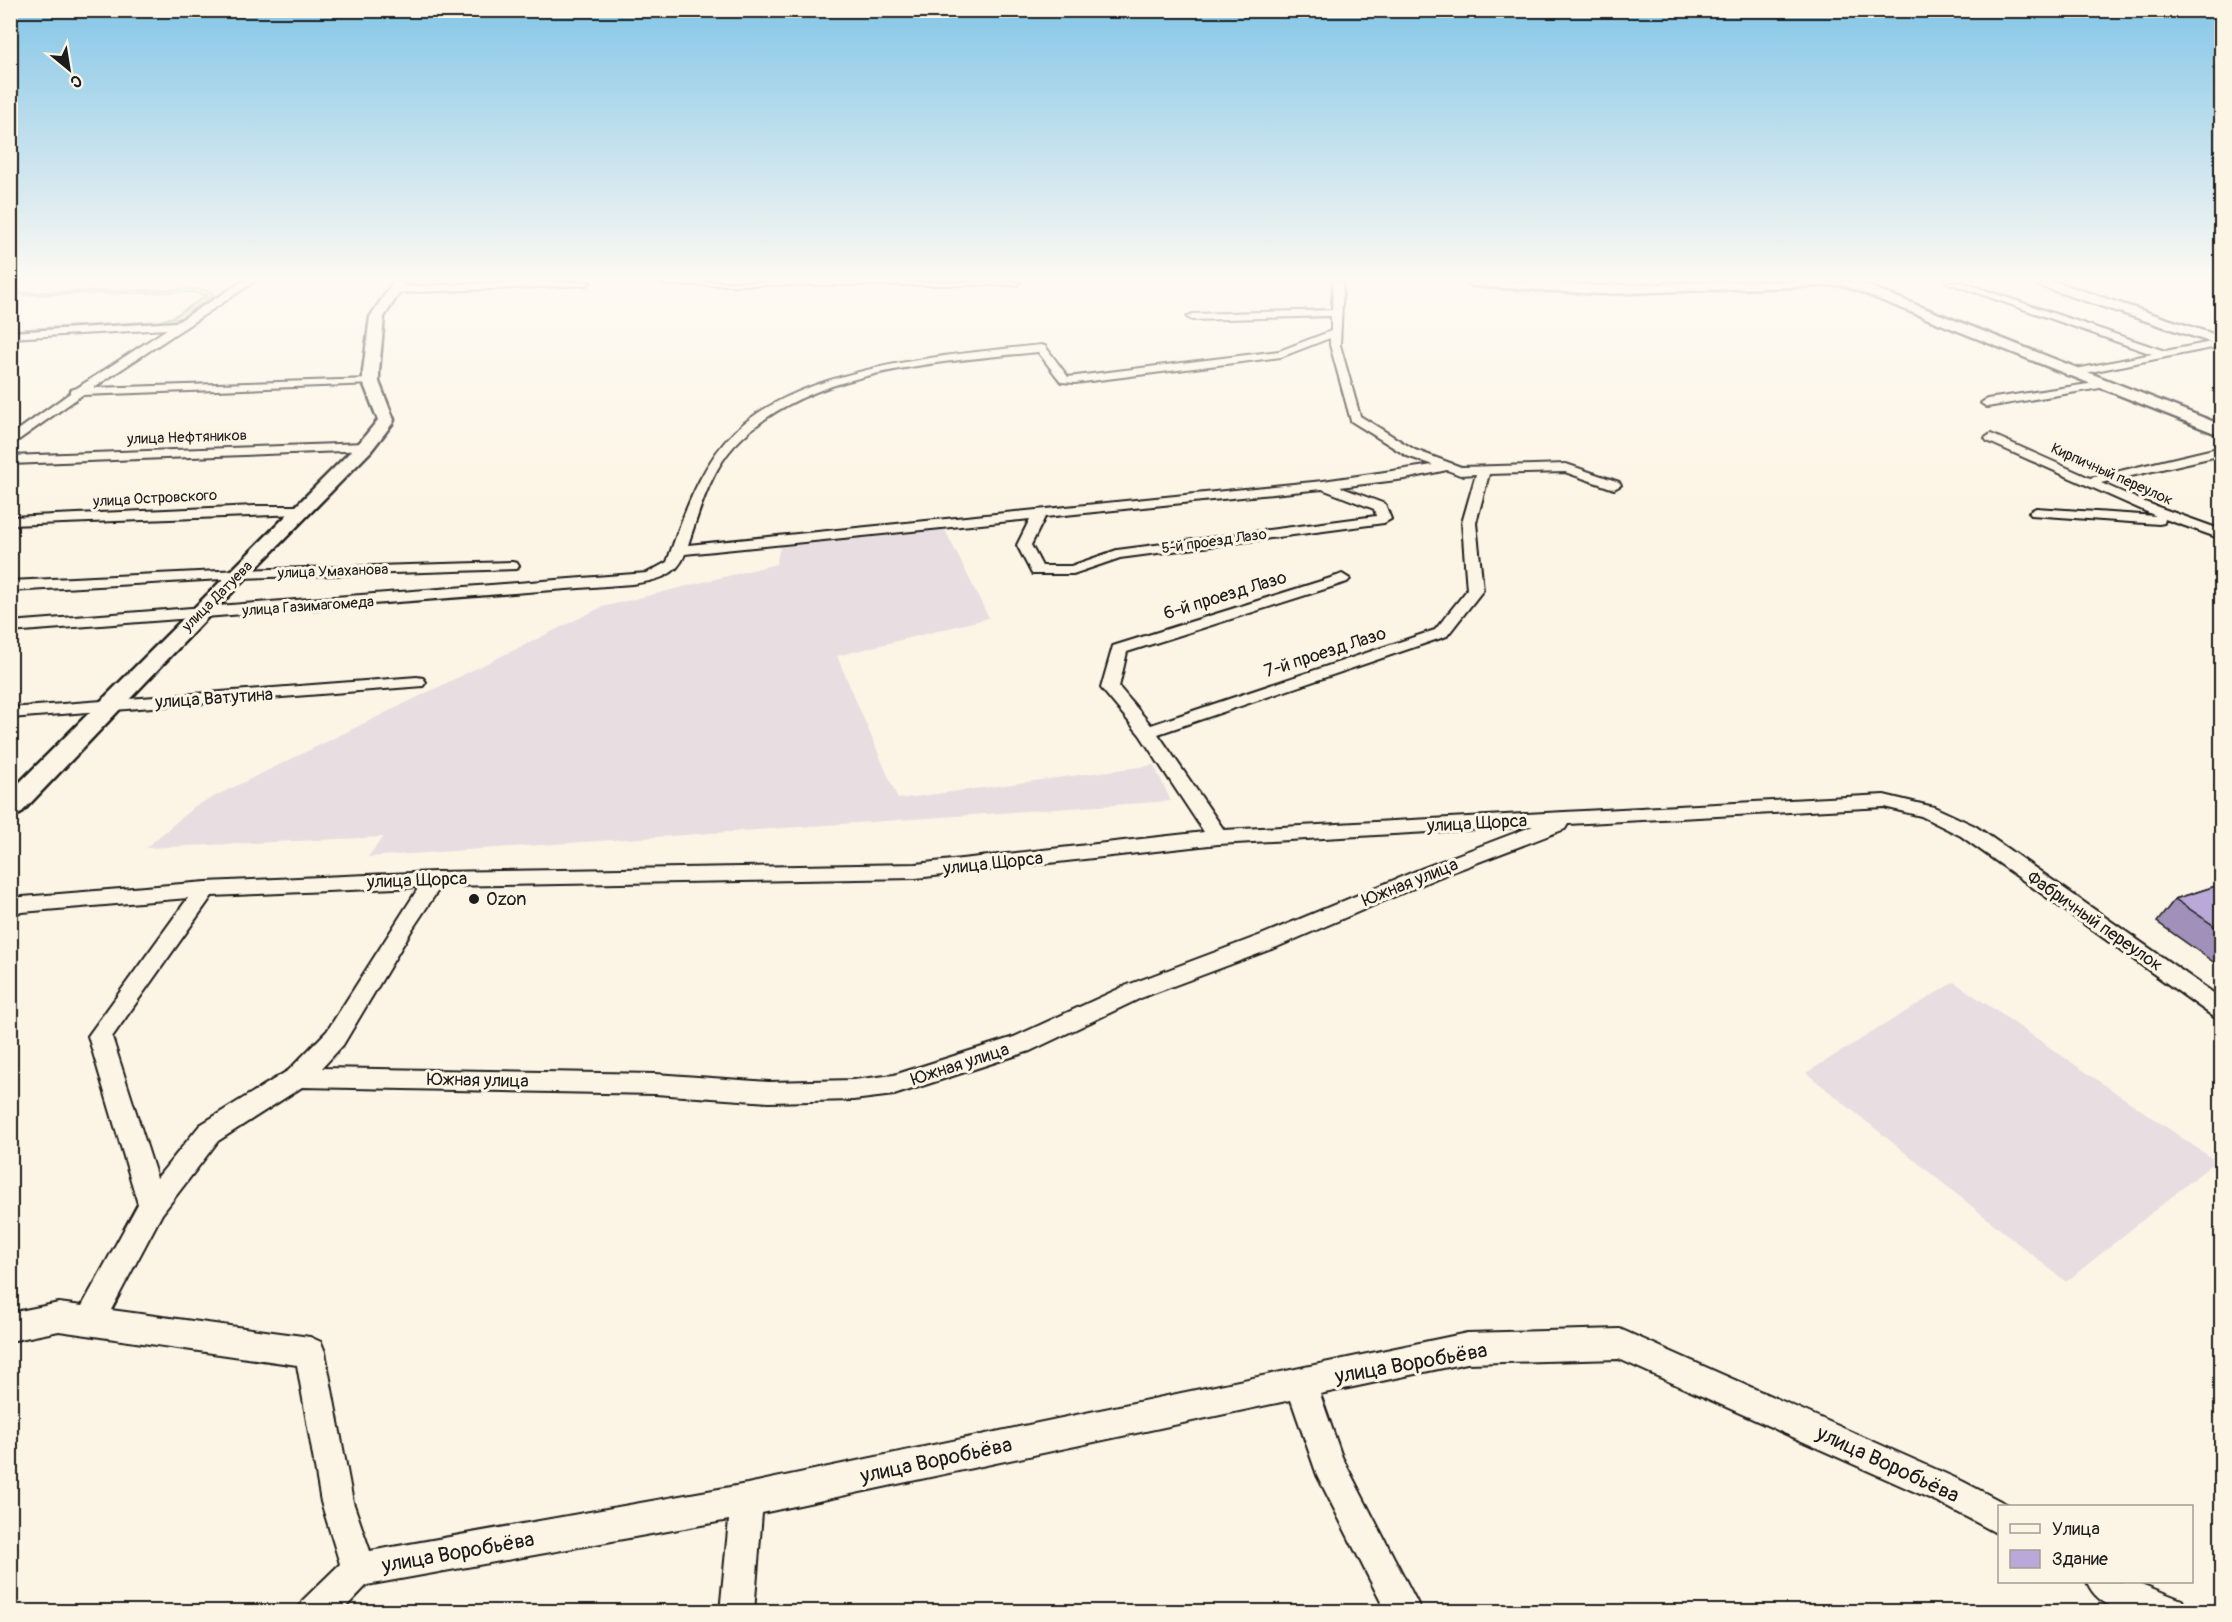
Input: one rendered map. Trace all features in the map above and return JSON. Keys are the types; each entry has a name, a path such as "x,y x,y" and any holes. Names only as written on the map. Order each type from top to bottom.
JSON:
{"main road":[{"path":"371,376 373,358"},
{"path":"2032,358 2222,431"},
{"name":"улица Датуева","path":"10,808 198,614 365,447 386,420 371,376"}],"street":[{"path":"10,441 75,392 128,358"},
{"name":"улица Газимагомеда","path":"10,627 605,582 665,572 674,564 714,466 732,441 768,409 859,376 961,358"},
{"name":"улица Газимагомеда","path":"1048,358 1065,380 1116,376 1253,358"},
{"path":"1338,358 1355,418 1411,453 1445,467 1470,472 1542,467 1566,468 1614,485"},
{"path":"2070,373 2145,358"},
{"path":"75,392 371,376"},
{"path":"1987,403 2102,385"},
{"name":"Кирпичный переулок","path":"1991,438 2183,522 2222,535"},
{"name":"улица Нефтяников","path":"10,460 365,447"},
{"path":"2088,482 2222,451"},
{"path":"680,550 1323,485 1405,475 1445,467"},
{"name":"7-й проезд Лазо","path":"1147,732 1441,633 1474,590 1470,523 1483,471"},
{"name":"5-й проезд Лазо","path":"1040,513 1024,546 1037,571 1073,570 1117,554 1384,519 1380,507 1323,485"},
{"name":"улица Островского","path":"10,521 301,510"},
{"path":"2036,512 2222,524"},
{"name":"улица Умаханова","path":"10,586 240,574 512,566"},
{"name":"6-й проезд Лазо","path":"1147,732 1110,688 1119,649 1342,579"},
{"name":"улица Ватутина","path":"10,713 417,682"},
{"path":"1147,732 1218,837"},
{"name":"улица Щорса","path":"10,906 206,889 435,879 916,871 1218,837 1884,801 1927,811 1968,831"},
{"name":"Южная улица","path":"298,1077 655,1084 769,1092 853,1090 894,1085 1022,1044 1143,988 1269,941 1430,873 1578,817"},
{"name":"Фабричный переулок","path":"1968,831 2222,1011"},
{"path":"90,1321 152,1205 209,1133 298,1077 335,1038 405,923 435,879"},
{"path":"152,1205 100,1036 206,889"},
{"name":"улица Воробьёва","path":"10,1327 59,1317 310,1352 337,1502 359,1570 747,1500 1467,1348 1620,1344 1951,1492 1998,1518"},
{"path":"1301,1383 1329,1464 1405,1611"},
{"path":"737,1611 747,1500"},
{"path":"315,1611 359,1570"},
{"path":"2107,1583 2129,1597 2170,1611"}],"shaded area":[{"path":"943,526 989,618 837,656 898,799 1154,765 1171,801 368,857 383,837 146,848 195,806 602,607 776,564 781,543"},
{"path":"1954,982 2216,1161 2066,1282 1806,1073"}],"building":[{"path":"2222,884 2222,931 2175,899"}],"place":[{"name":"Ozon","path":"474,899"}]}
